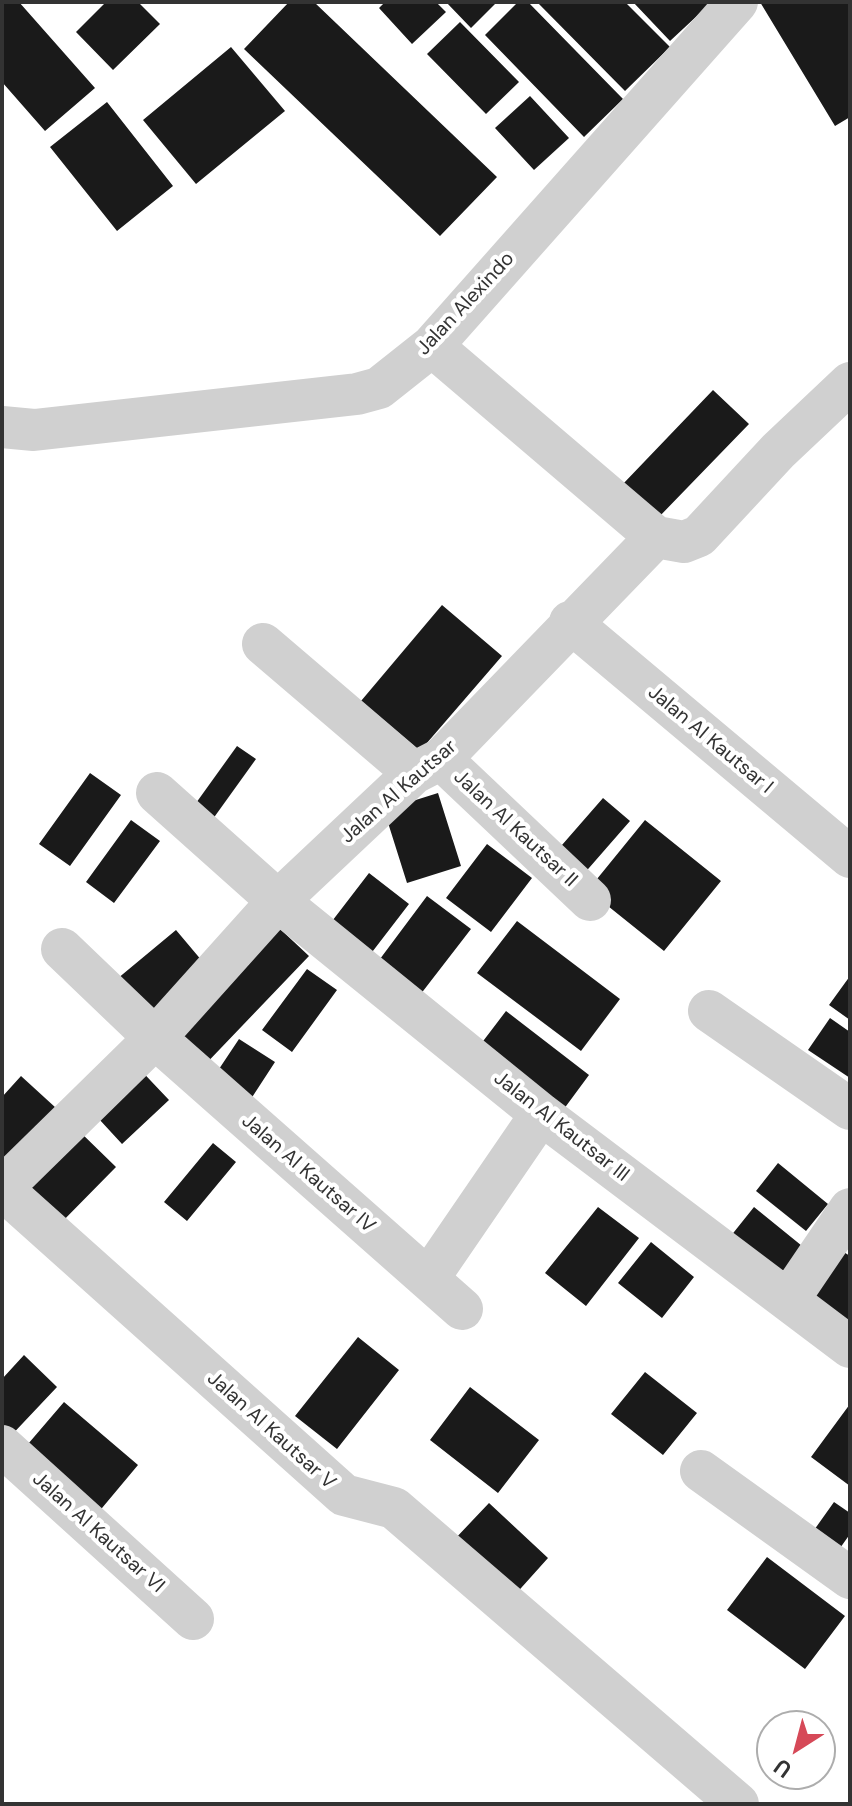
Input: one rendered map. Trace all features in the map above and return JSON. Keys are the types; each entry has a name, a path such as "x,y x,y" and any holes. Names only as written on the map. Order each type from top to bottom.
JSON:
{"street":[{"name":"Jalan Alexindo","path":"2,427 34,430 368,392 379,388 432,346 737,2"},
{"path":"432,346 656,537 684,542 699,536 778,451 850,383"},
{"name":"Jalan Al Kautsar","path":"5,1180 155,1038 278,901 427,766 656,537"},
{"name":"Jalan Al Kautsar I","path":"570,622 850,857"},
{"name":"Jalan Al Kautsar II","path":"263,644 427,766 590,900"},
{"name":"Jalan Al Kautsar III","path":"157,793 278,901 541,1114 850,1347"},
{"name":"Jalan Al Kautsar IV","path":"62,949 155,1038 462,1309"},
{"path":"709,1011 850,1109"},
{"path":"428,1279 541,1114"},
{"name":"Jalan Al Kautsar V","path":"5,1180 344,1495 394,1508 738,1804"},
{"path":"789,1299 850,1209"},
{"name":"Jalan Al Kautsar VI","path":"2,1446 193,1619"},
{"path":"701,1471 850,1578"}],"building":[{"path":"2,2 19,2 95,88 45,131 2,82"},
{"path":"106,2 138,2 160,24 113,70 76,32"},
{"path":"289,2 314,2 497,177 440,236 244,49"},
{"path":"385,2 436,2 446,12 412,44 379,8"},
{"path":"446,2 497,2 471,28"},
{"path":"518,2 528,2 623,99 584,137 485,35"},
{"path":"537,2 625,2 670,47 625,91"},
{"path":"633,2 712,2 670,41"},
{"path":"760,2 850,2 850,117 835,126"},
{"path":"460,22 519,82 486,114 427,54"},
{"path":"231,47 285,111 196,184 143,120"},
{"path":"530,96 569,138 534,170 495,128"},
{"path":"107,102 173,186 117,231 50,147"},
{"path":"713,390 749,424 657,519 622,485"},
{"path":"442,605 502,656 420,751 361,701"},
{"path":"237,746 256,759 210,823 191,810"},
{"path":"90,773 121,795 70,866 39,844"},
{"path":"438,793 461,866 407,883 384,810"},
{"path":"603,798 630,821 582,876 555,853"},
{"path":"131,820 160,841 114,903 86,882"},
{"path":"645,820 721,881 664,951 588,890"},
{"path":"487,844 532,878 491,932 446,898"},
{"path":"369,873 409,904 366,960 326,929"},
{"path":"427,896 471,929 420,995 377,963"},
{"path":"517,921 620,999 581,1051 477,973"},
{"path":"278,927 309,956 198,1072 167,1043"},
{"path":"176,930 208,968 150,1017 117,979"},
{"path":"307,969 337,990 292,1052 262,1030"},
{"path":"850,976 850,1020 829,1005"},
{"path":"506,1011 589,1075 555,1121 471,1057"},
{"path":"830,1018 850,1032 850,1078 808,1050"},
{"path":"239,1039 275,1062 247,1105 211,1081"},
{"path":"133,1062 169,1100 122,1144 87,1106"},
{"path":"21,1076 56,1108 6,1161 2,1157 2,1097"},
{"path":"77,1129 116,1167 53,1231 14,1194"},
{"path":"213,1143 236,1162 187,1221 164,1202"},
{"path":"778,1163 828,1204 806,1231 756,1191"},
{"path":"598,1207 639,1238 586,1306 545,1273"},
{"path":"754,1207 807,1250 782,1280 730,1237"},
{"path":"651,1242 694,1277 662,1318 618,1283"},
{"path":"839,1249 850,1256 850,1325 804,1300"},
{"path":"358,1337 399,1370 337,1449 295,1416"},
{"path":"24,1355 57,1387 6,1441 2,1437 2,1379"},
{"path":"645,1372 697,1413 663,1455 611,1414"},
{"path":"470,1387 539,1440 498,1493 430,1440"},
{"path":"64,1402 138,1465 97,1514 22,1451"},
{"path":"850,1404 850,1486 811,1457"},
{"path":"834,1502 850,1513 850,1534 833,1558 807,1540"},
{"path":"489,1503 548,1558 513,1597 453,1541"},
{"path":"767,1557 845,1616 805,1669 727,1610"}]}
